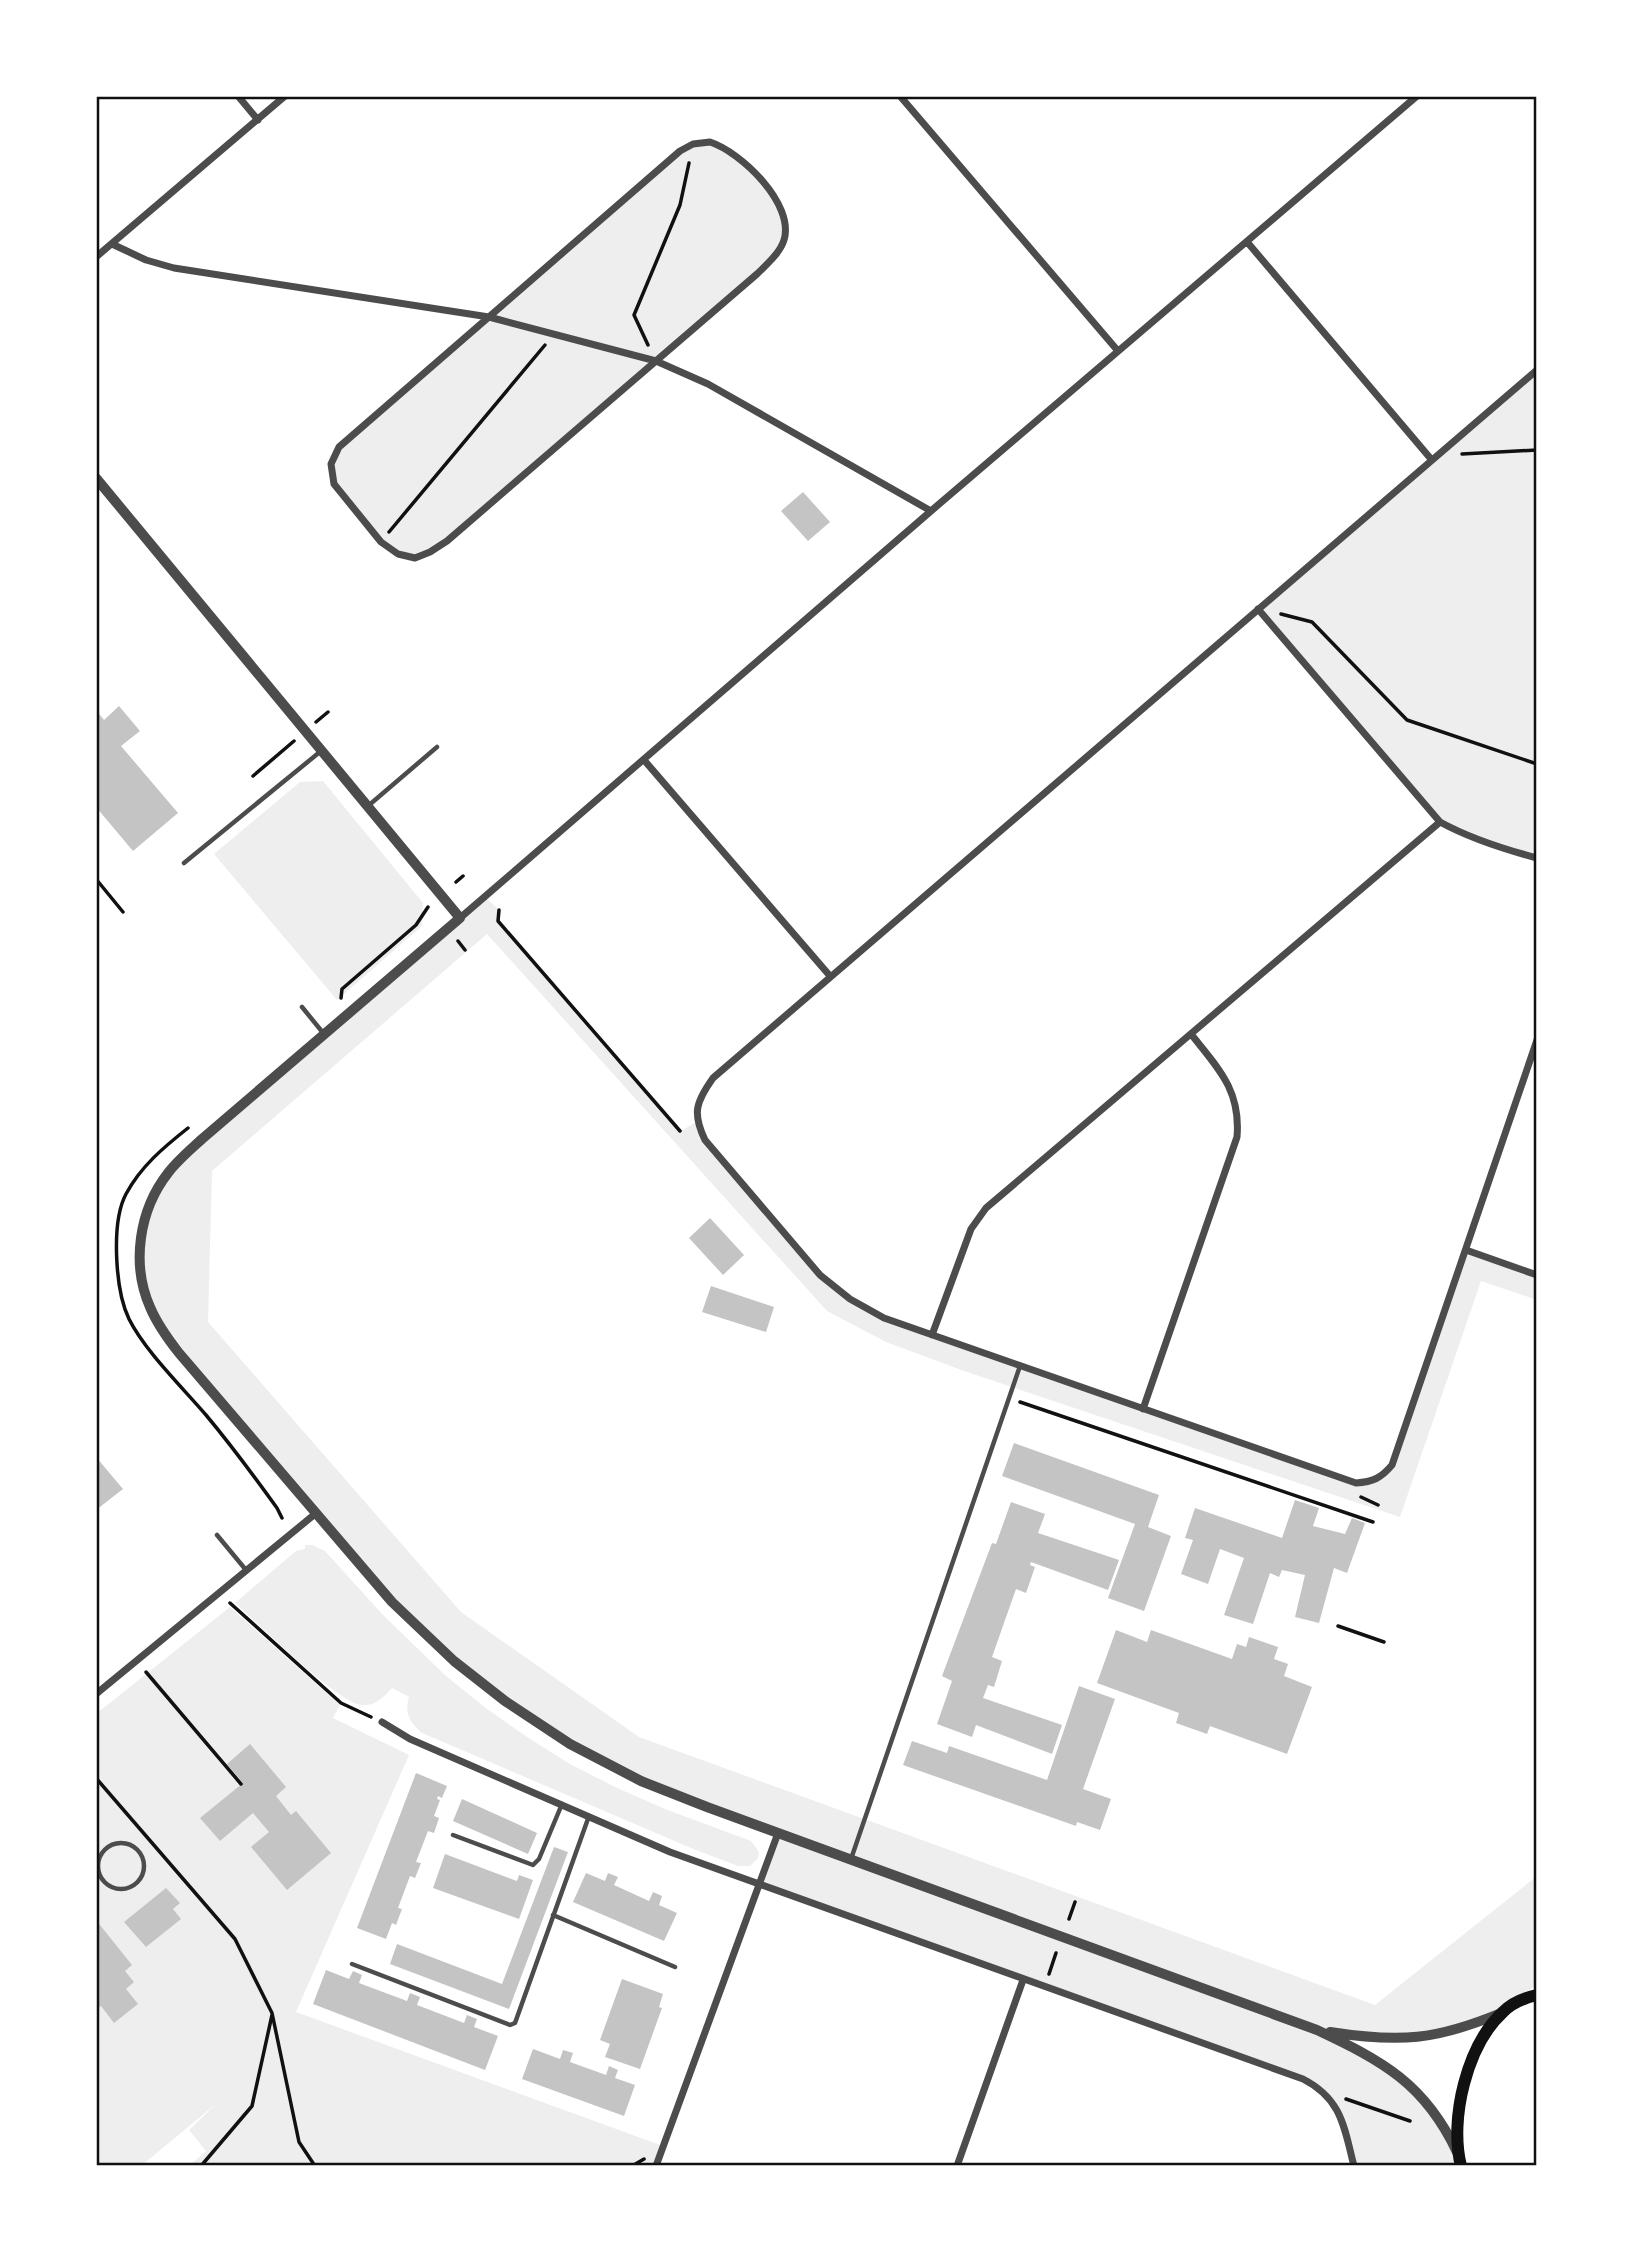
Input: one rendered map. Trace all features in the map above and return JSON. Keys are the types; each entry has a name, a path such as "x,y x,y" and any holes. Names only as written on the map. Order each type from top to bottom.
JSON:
{"main road":[{"path":"1459,2160 1457,2131 1462,2088 1481,2043 1501,2013 1537,1984"},
{"path":"1520,1999 1537,1995"}],"street":[{"path":"238,96 258,120"},
{"path":"96,257 285,96"},
{"path":"900,96 1118,351"},
{"path":"1417,96 202,1139 168,1172 151,1200 145,1214 139,1257 149,1305 164,1334 392,1602 454,1661 505,1701 570,1744 641,1781 1317,2030 1373,2057 1403,2078 1438,2118 1459,2160"},
{"path":"710,142 723,146 758,177 783,211 786,225 784,240 757,274 447,541 415,558 398,554 381,542 334,484 331,464 339,447 489,317 680,151 693,144 710,142"},
{"path":"1248,243 1432,459"},
{"path":"112,244 146,260 205,274 489,317 656,361 708,384 931,511"},
{"path":"1537,370 713,1078 699,1098 696,1122 705,1140 820,1275 850,1299 884,1318 1356,1483 1370,1482 1383,1476 1392,1465 1537,1040"},
{"path":"96,478 460,918"},
{"path":"1258,609 1440,822 1490,845 1537,858"},
{"path":"644,760 830,976"},
{"path":"932,1335 955,1265 971,1229 986,1208 1440,822"},
{"path":"1143,1409 1237,1137 1239,1118 1234,1096 1225,1077 1191,1034"},
{"path":"1466,1250 1537,1275"},
{"path":"98,1690 315,1514"},
{"path":"382,1722 410,1739 670,1852 1303,2079 1319,2087 1339,2111 1354,2166"},
{"path":"656,2166 778,1832"},
{"path":"957,2166 1023,1980"},
{"path":"1317,2030 1373,2038 1412,2039 1456,2030 1501,2013"}],"lane":[{"path":"367,807 437,747"},
{"path":"184,863 321,751"},
{"path":"302,1007 325,1035"},
{"path":"851,1860 1020,1366"},
{"path":"217,1535 247,1570"},
{"path":"453,1835 533,1865 539,1859 562,1804"},
{"path":"352,1964 512,2025 518,2018 589,1816"},
{"path":"122,1843 138,1850 144,1867 137,1882 121,1889 105,1881 98,1865 106,1849 122,1843"},
{"path":"553,1915 675,1967"}],"path":[{"path":"656,361 634,315 680,205 693,144"},
{"path":"381,542 554,334"},
{"path":"1432,459 1454,454 1537,450"},
{"path":"1258,609 1312,622 1407,720 1537,764"},
{"path":"253,776 305,731"},
{"path":"456,882 463,876"},
{"path":"96,879 123,912"},
{"path":"313,1021 341,998 342,989 415,925 428,907"},
{"path":"499,910 498,921 680,1131"},
{"path":"458,941 465,950"},
{"path":"190,1125 142,1170 125,1196 118,1229 116,1259 121,1296 130,1320 143,1338 232,1446 282,1518"},
{"path":"1008,1398 1373,1522"},
{"path":"1355,1494 1378,1505"},
{"path":"230,1603 341,1703 382,1722"},
{"path":"1338,1626 1384,1642"},
{"path":"146,1672 241,1784"},
{"path":"96,1778 235,1939 272,2013 299,2142 315,2166"},
{"path":"1069,1919 1074,1902"},
{"path":"1044,1987 1056,1953"},
{"path":"201,2166 252,2106 272,2013"},
{"path":"1331,2099 1350,2099 1410,2121"}],"shaded area":[{"path":"693,144 723,146 773,195 786,225 777,253 447,541 415,558 398,554 381,542 334,484 331,464 339,447"},
{"path":"1537,370 1537,858 1440,822 1258,609"},
{"path":"323,781 423,903 422,926 337,1000 214,854 300,782"},
{"path":"485,897 499,910 498,922 681,1131 696,1122 705,1140 820,1275 884,1318 1356,1483 1370,1482 1392,1464 1466,1250 1537,1275 1537,1300 1481,1281 1400,1517 964,1371 886,1342 827,1311 487,934 212,1171 208,1322 461,1612 639,1737 1375,2005 1537,1876 1537,1984 1511,2005 1427,2037 1321,2031 1356,2048 1424,2100 1461,2166 1354,2166 1339,2111 1319,2087 758,1885 778,1832 641,1781 505,1701 392,1602 249,1435 149,1305 140,1243 168,1172"},
{"path":"305,1545 325,1551 382,1614 446,1676 530,1739 570,1764 615,1787 751,1841 759,1852 758,1858 750,1866 738,1866 422,1733 409,1717 409,1697 392,1688 378,1701 366,1705 349,1700 333,1690 235,1603 296,1551 305,1549"},
{"path":"230,1607 340,1705 333,1718 409,1755 296,2012 663,2146 656,2166 189,2166 206,2151 189,2130 217,2103 141,2166 96,2166 96,1714"}],"building":[{"path":"803,492 830,522 808,541 781,511"},
{"path":"119,706 140,731 121,746 178,813 133,851 96,807 96,710 104,720"},
{"path":"710,1218 744,1255 723,1275 689,1238"},
{"path":"711,1286 774,1307 766,1332 702,1312"},
{"path":"1014,1443 1159,1495 1148,1527 1171,1536 1144,1611 1108,1598 1135,1524 1002,1476"},
{"path":"96,1457 123,1489 96,1510"},
{"path":"1295,1500 1319,1508 1313,1526 1345,1534 1352,1518 1365,1523 1347,1573 1334,1568 1319,1623 1295,1617 1305,1575 1282,1570 1279,1577 1270,1573 1253,1624 1224,1615 1244,1558 1220,1549 1208,1584 1181,1574 1193,1540 1185,1538 1195,1508 1282,1538"},
{"path":"1011,1502 1045,1514 1038,1533 1119,1560 1108,1590 1031,1562 1030,1565 1035,1567 1026,1593 1016,1589 992,1657 1002,1661 994,1687 988,1685 983,1698 1062,1725 1052,1754 976,1725 972,1737 937,1724 952,1681 942,1676 992,1543 996,1544"},
{"path":"1116,1630 1147,1642 1151,1630 1232,1659 1237,1644 1246,1647 1249,1637 1278,1647 1274,1659 1288,1664 1284,1676 1312,1687 1287,1754 1210,1726 1207,1734 1176,1723 1179,1713 1097,1683"},
{"path":"1079,1686 1115,1699 1083,1789 1111,1799 1100,1830 1077,1822 1076,1826 903,1765 912,1741 947,1753 949,1746 1047,1780"},
{"path":"250,1744 286,1787 276,1796 291,1815 296,1811 331,1853 287,1890 251,1847 269,1832 253,1813 220,1841 200,1818 243,1783 227,1764"},
{"path":"416,1773 447,1786 442,1798 438,1796 437,1799 440,1800 434,1816 439,1818 434,1833 428,1831 416,1862 421,1863 415,1878 410,1876 398,1908 402,1909 396,1925 392,1923 386,1939 357,1928"},
{"path":"462,1799 537,1833 528,1854 453,1821"},
{"path":"554,1847 568,1852 509,2009 390,1964 397,1944 502,1984"},
{"path":"445,1854 517,1881 519,1875 533,1880 519,1919 433,1888"},
{"path":"586,1873 605,1881 608,1873 618,1877 614,1885 649,1901 653,1892 662,1896 659,1905 677,1913 664,1941 573,1902"},
{"path":"166,1888 180,1903 173,1909 181,1919 146,1947 124,1922"},
{"path":"96,1920 132,1965 125,1971 134,1982 126,1989 138,2004 114,2023 101,2006 96,2010"},
{"path":"326,1970 349,1979 353,1971 362,1975 359,1983 407,2001 410,1993 420,1997 417,2005 464,2023 467,2015 477,2019 474,2027 498,2036 485,2070 313,2004"},
{"path":"622,1979 663,1994 659,2007 662,2008 640,2069 605,2057 610,2044 600,2040"},
{"path":"533,2049 560,2059 563,2050 573,2053 570,2062 606,2075 609,2066 618,2070 615,2078 635,2085 624,2116 522,2079"}]}
